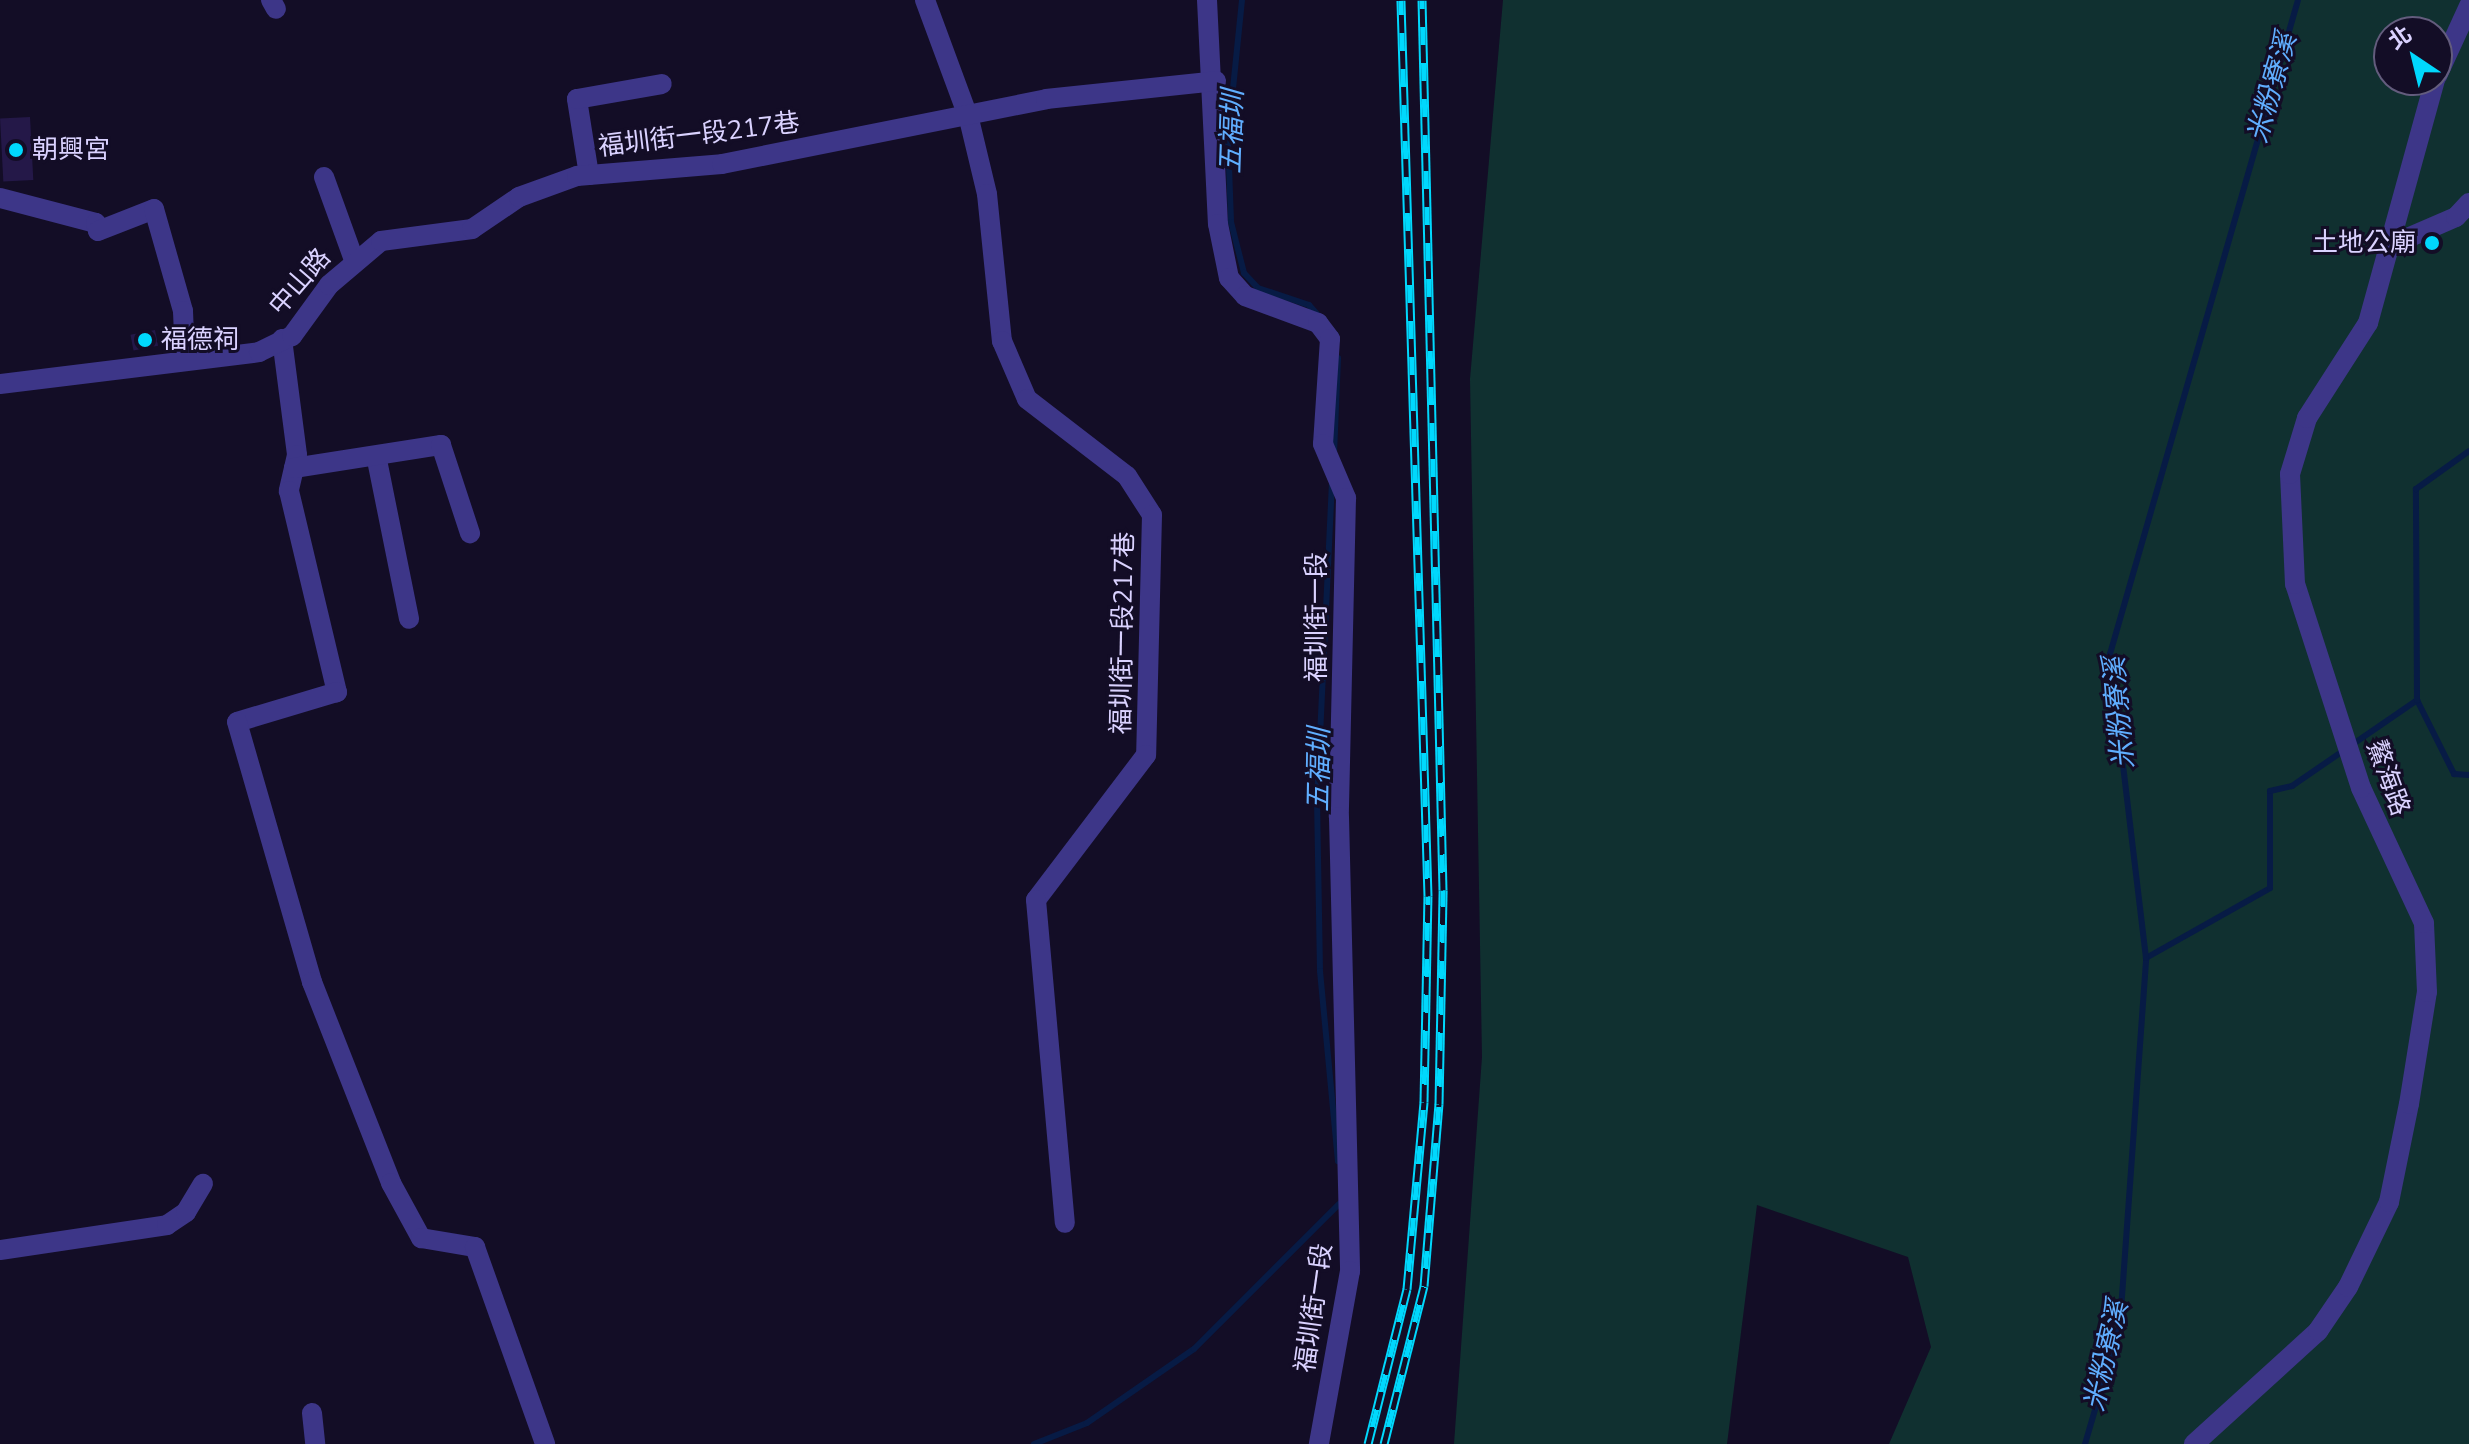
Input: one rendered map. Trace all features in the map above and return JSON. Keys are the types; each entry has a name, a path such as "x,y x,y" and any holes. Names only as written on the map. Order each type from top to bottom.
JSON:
{"street":[{"name":"福圳街一段217巷","path":"925,0 969,119 987,194 1002,341 1027,399 1127,476 1152,515 1146,755 1036,900 1065,1223"},
{"name":"福圳街一段","path":"1207,0 1216,81 1218,224 1229,278 1245,296 1318,323 1330,339 1323,444 1337,464 1346,498 1339,817 1350,1271 1319,1444"},
{"name":"鰲海路","path":"2453,41 2469,6"},
{"name":"福圳街一段217巷","path":"583,176 722,164 969,119 1046,99 1216,81"},
{"path":"583,176 577,99 662,84"},
{"name":"鰲海路","path":"2194,1444 2318,1331 2348,1287 2389,1202 2409,1104 2427,992 2424,923 2361,788 2295,584 2289,518 2290,474 2307,418 2368,323 2396,243 2407,164 2430,96"},
{"name":"中山路","path":"0,384 259,352 292,336 354,260 381,241 472,229 519,197 583,176"},
{"path":"324,177 354,260"},
{"path":"0,198 96,223 98,231 154,209 183,311 185,361"},
{"path":"2396,243 2456,217 2469,203"},
{"name":"中山路","path":"282,339 294,468 289,491 337,692 237,722 312,982 391,1183 421,1238 475,1247 545,1444"},
{"path":"294,468 377,460 441,445 470,533"},
{"path":"377,460 409,619"},
{"path":"0,1250 167,1225 186,1212 203,1184"},
{"path":"312,1413 315,1444"}],"green space":[{"path":"1503,0 2469,0 2469,1444 1889,1444 1931,1347 1908,1257 1757,1205 1727,1444 1454,1444 1482,1057 1470,379"}],"building":[{"name":"朝興宮","path":"30,117 33,180 3,181 0,119"},
{"name":"福德祠","path":"155,330 158,346 134,350 130,335"}],"waterway":[{"name":"五福圳","path":"1242,0 1228,139 1231,222 1244,273 1258,288 1309,305 1336,335"},
{"name":"米粉寮溪","path":"2085,1444 2120,1324 2146,958 2110,654 2298,0"},
{"name":"五福圳","path":"1334,454 1338,358"},
{"path":"2146,958 2270,888 2270,791 2292,786 2417,700 2416,489 2469,451"},
{"name":"五福圳","path":"1332,482 1317,799 1320,971 1338,1161"},
{"path":"2417,700 2454,774 2469,775"},
{"name":"五福圳","path":"1034,1444 1087,1423 1194,1349 1339,1204"}],"railway":[{"path":"1368,1444 1407,1289 1424,1102 1428,896 1401,0"},
{"path":"1384,1444 1424,1286 1439,1104 1443,890 1422,0"}],"place":[{"name":"朝興宮","path":"16,150"},
{"name":"土地公廟","path":"2432,243"},
{"name":"福德祠","path":"145,340"}]}
